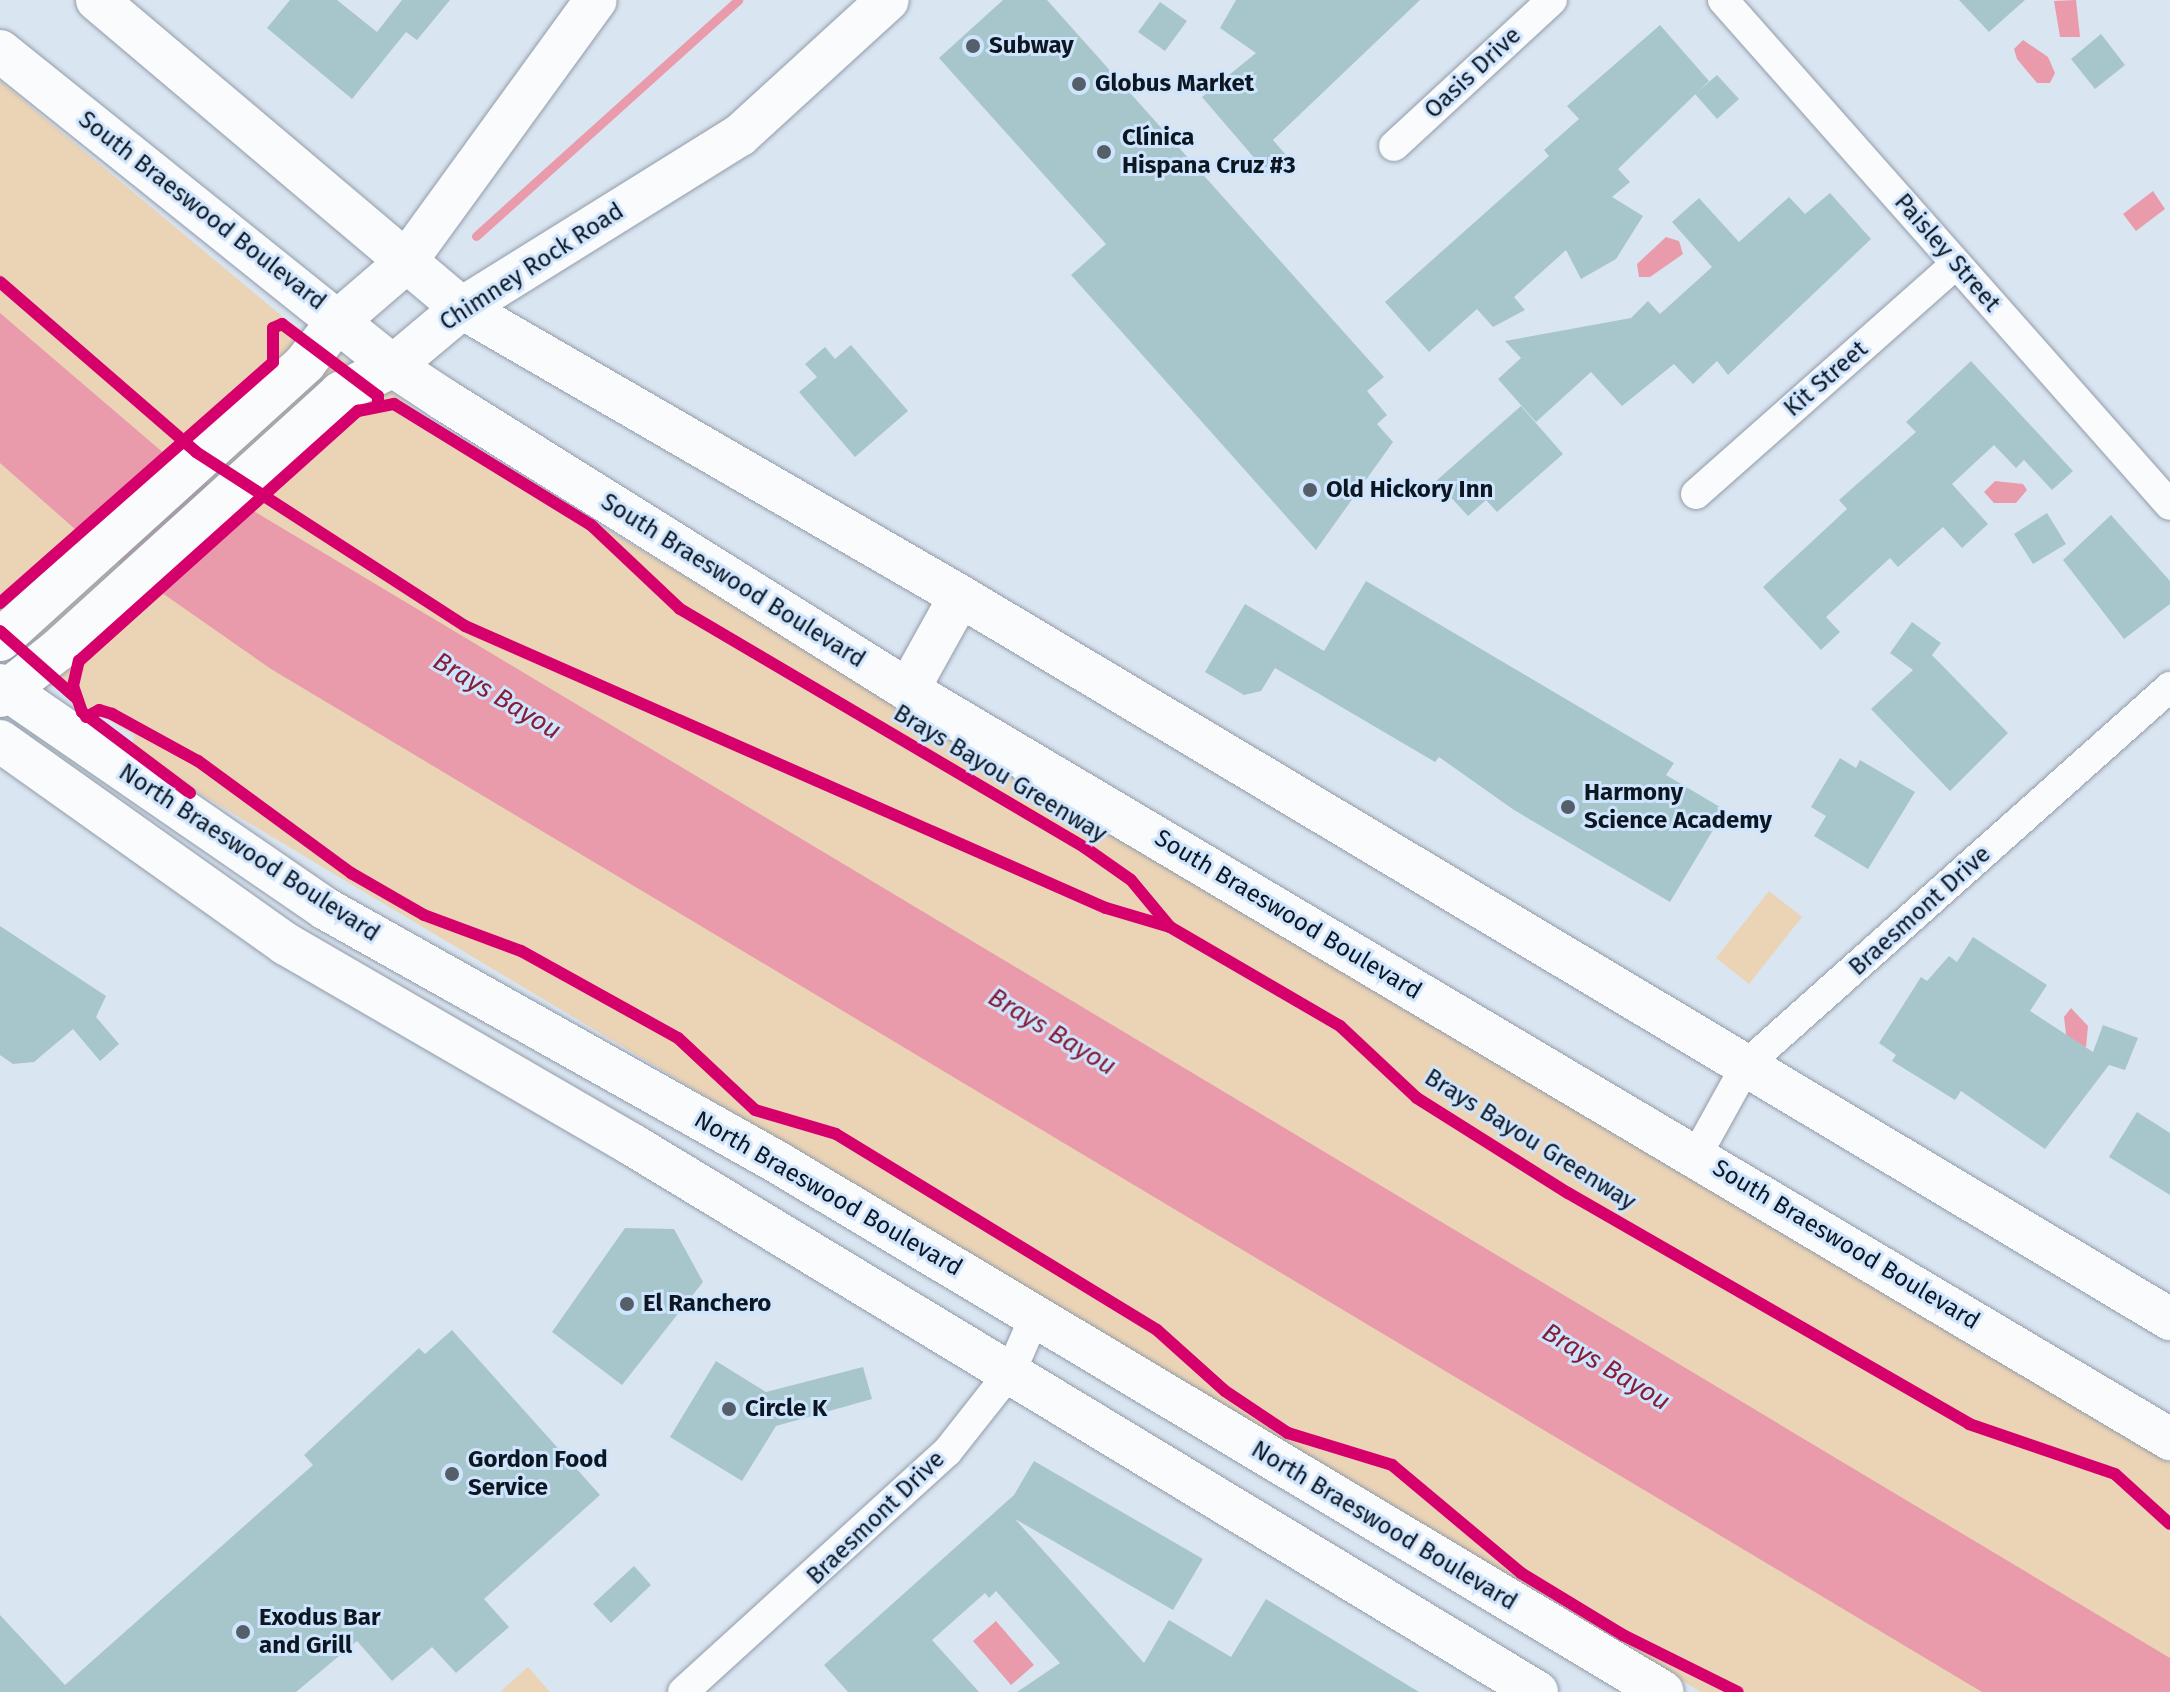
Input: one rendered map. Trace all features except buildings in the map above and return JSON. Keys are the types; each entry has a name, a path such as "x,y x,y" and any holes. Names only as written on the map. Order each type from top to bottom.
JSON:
{"main road":[{"path":"97,0 404,264 462,308 960,596 2170,1319"},
{"path":"12,630 305,363 339,320 404,264 596,0"},
{"name":"Chimney Rock Road","path":"2,690 58,650 340,393 393,366 462,308 740,135 888,0"},
{"name":"South Braeswood Boulevard","path":"0,51 393,366 908,690 2170,1439"},
{"path":"908,690 960,596"},
{"name":"North Braeswood Boulevard","path":"2,690 326,909 1035,1316 1645,1687"},
{"name":"North Braeswood Boulevard","path":"0,741 286,944 1011,1371 1537,1692"},
{"path":"1309,1554 1340,1500"}],"street":[{"name":"Oasis Drive","path":"1394,146 1552,0"},
{"name":"Paisley Street","path":"1723,0 2170,505"},
{"name":"Kit Street","path":"1696,494 1956,264"},
{"name":"Braesmont Drive","path":"1696,1156 1747,1064 2170,687"},
{"name":"Braesmont Drive","path":"683,1692 947,1452 1011,1371 1035,1316"}],"shaded area":[{"path":"0,81 283,317 469,447 2170,1463 2170,1692 1701,1692 132,753 134,735 0,655"},
{"path":"1769,891 1802,917 1749,984 1716,958"},
{"path":"528,1667 550,1692 500,1692"}],"water":[{"path":"2076,0 2080,37 2060,37 2054,1"},
{"path":"2023,40 2048,57 2055,73 2050,83 2037,83 2017,59 2014,49"},
{"path":"2153,191 2165,209 2136,231 2123,214"},
{"path":"1666,237 1679,241 1683,254 1650,277 1639,277 1637,264"},
{"name":"Brays Bayou","path":"0,313 180,467 2170,1658 2170,1692 1982,1692 271,669 92,544 0,463"},
{"path":"1995,481 2023,484 2027,490 2016,503 1994,503 1984,492"},
{"path":"2071,1008 2088,1026 2086,1047 2067,1042 2064,1017"},
{"path":"996,1621 1034,1665 1011,1685 973,1641"}],"waterway":[{"path":"476,236 738,0"}],"cycle path":[{"path":"0,282 196,452 465,626 1106,908 1170,927"},
{"path":"0,603 273,362 273,328 282,324 378,396 378,404"},
{"name":"Brays Bayou Greenway","path":"190,793 82,712 73,686 79,661 358,411 394,404 591,525 680,609 1084,847 1131,880 1170,927 1340,1026 1417,1098 1568,1193 1969,1424 2115,1474 2170,1524"},
{"path":"0,631 77,699"},
{"path":"86,717 99,710 112,714 198,761 351,873 424,915 521,951 678,1038 755,1110 836,1134 1157,1330 1225,1391 1288,1433 1392,1465 1521,1573 1623,1635 1738,1692"}],"place":[{"name":"Subway","path":"973,46"},
{"name":"Globus Market","path":"1079,84"},
{"name":"Clínica Hispana Cruz #3","path":"1104,152"},
{"name":"Old Hickory Inn","path":"1310,490"},
{"name":"Harmony Science Academy","path":"1568,807"},
{"name":"El Ranchero","path":"627,1304"},
{"name":"Circle K","path":"729,1409"},
{"name":"Gordon Food Service","path":"452,1474"},
{"name":"Exodus Bar and Grill","path":"243,1632"}]}
